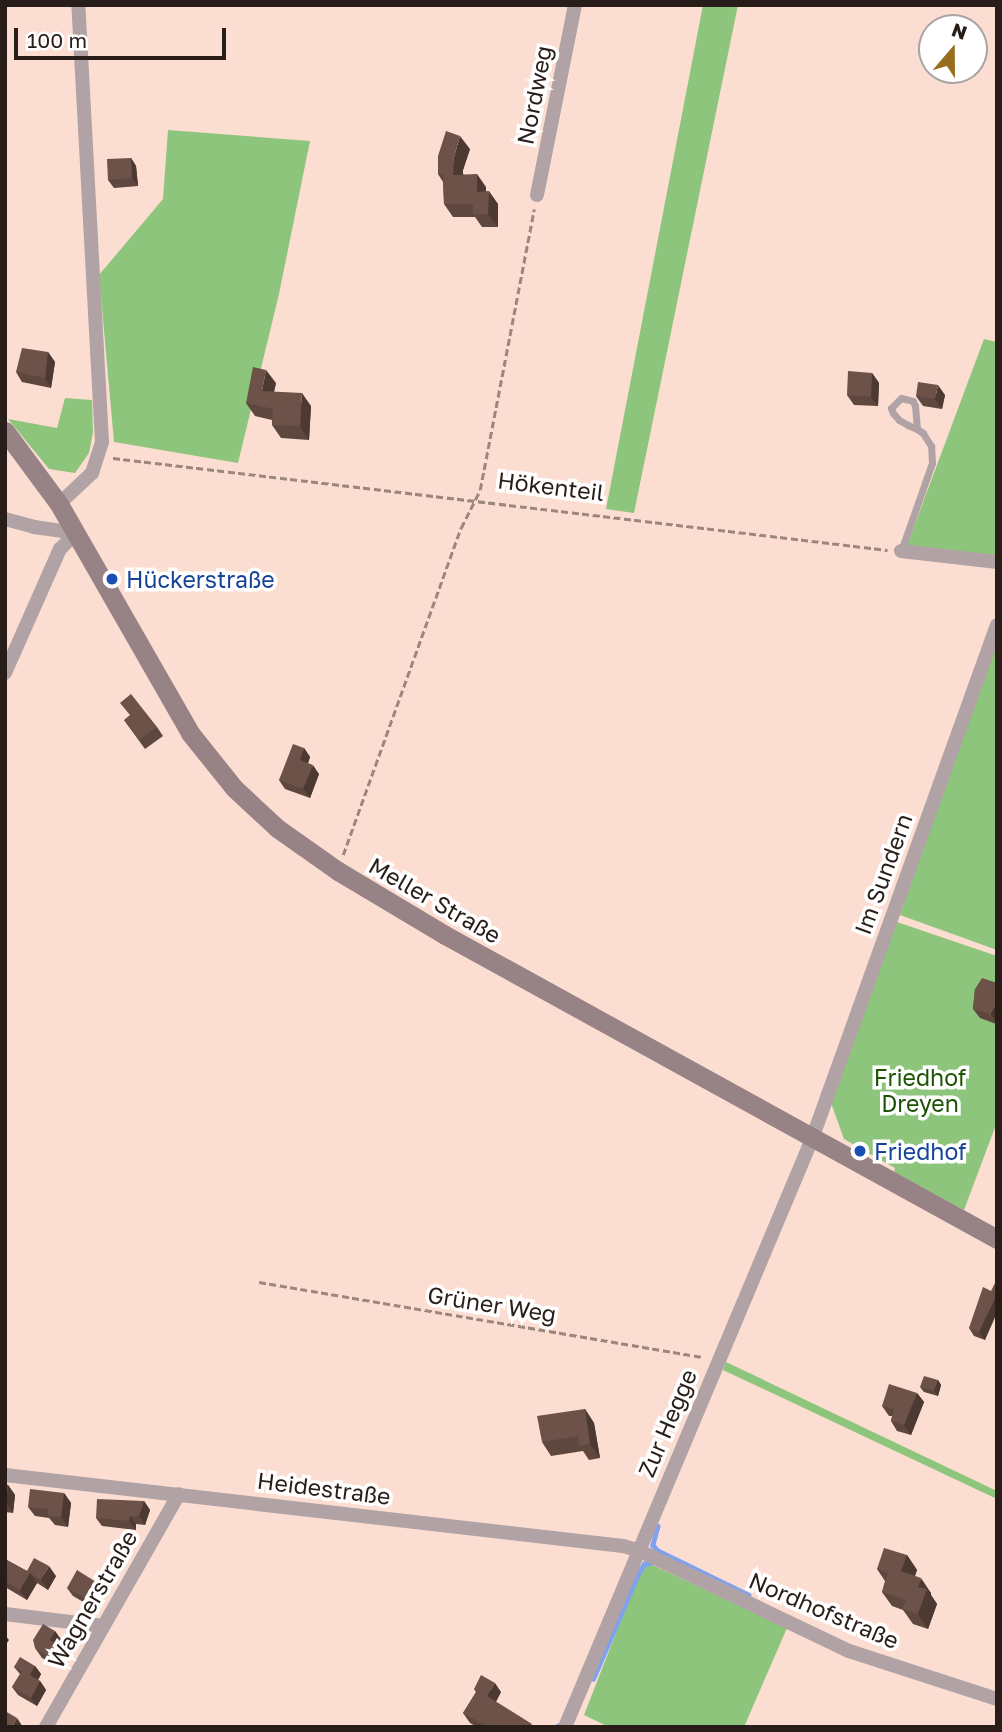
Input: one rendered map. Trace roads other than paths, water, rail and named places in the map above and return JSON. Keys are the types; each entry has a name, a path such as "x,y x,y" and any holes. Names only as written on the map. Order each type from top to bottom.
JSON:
{"main road":[{"name":"Meller Straße","path":"5,431 59,504 190,733 234,788 277,828 338,871 444,935 997,1239"}],"street":[{"path":"59,504 92,473 102,442 78,5"},
{"name":"Nordweg","path":"537,195 575,5"},
{"path":"5,519 34,527 76,533"},
{"path":"5,673 60,549 76,533"},
{"path":"901,551 997,562"},
{"name":"Im Sundern","path":"812,1139 997,625"},
{"name":"Zur Hegge","path":"565,1727 812,1139"},
{"name":"Heidestraße","path":"5,1475 638,1550"},
{"name":"Wagnerstraße","path":"46,1727 179,1494"},
{"name":"Nordhofstraße","path":"638,1550 849,1651 997,1699"},
{"path":"5,1614 103,1626"}],"lane":[{"path":"901,551 932,463 931,446 923,433 917,429 893,413 891,408 901,398 913,401 917,429"}],"waterway":[{"path":"658,1526 653,1545 657,1550 749,1595"},
{"path":"593,1679 638,1574 644,1564 650,1563"}],"place":[{"name":"Hückerstraße","path":"112,579"},
{"name":"Friedhof","path":"860,1151"}],"park label":[{"name":"Friedhof Dreyen","path":"920,1090"}]}
